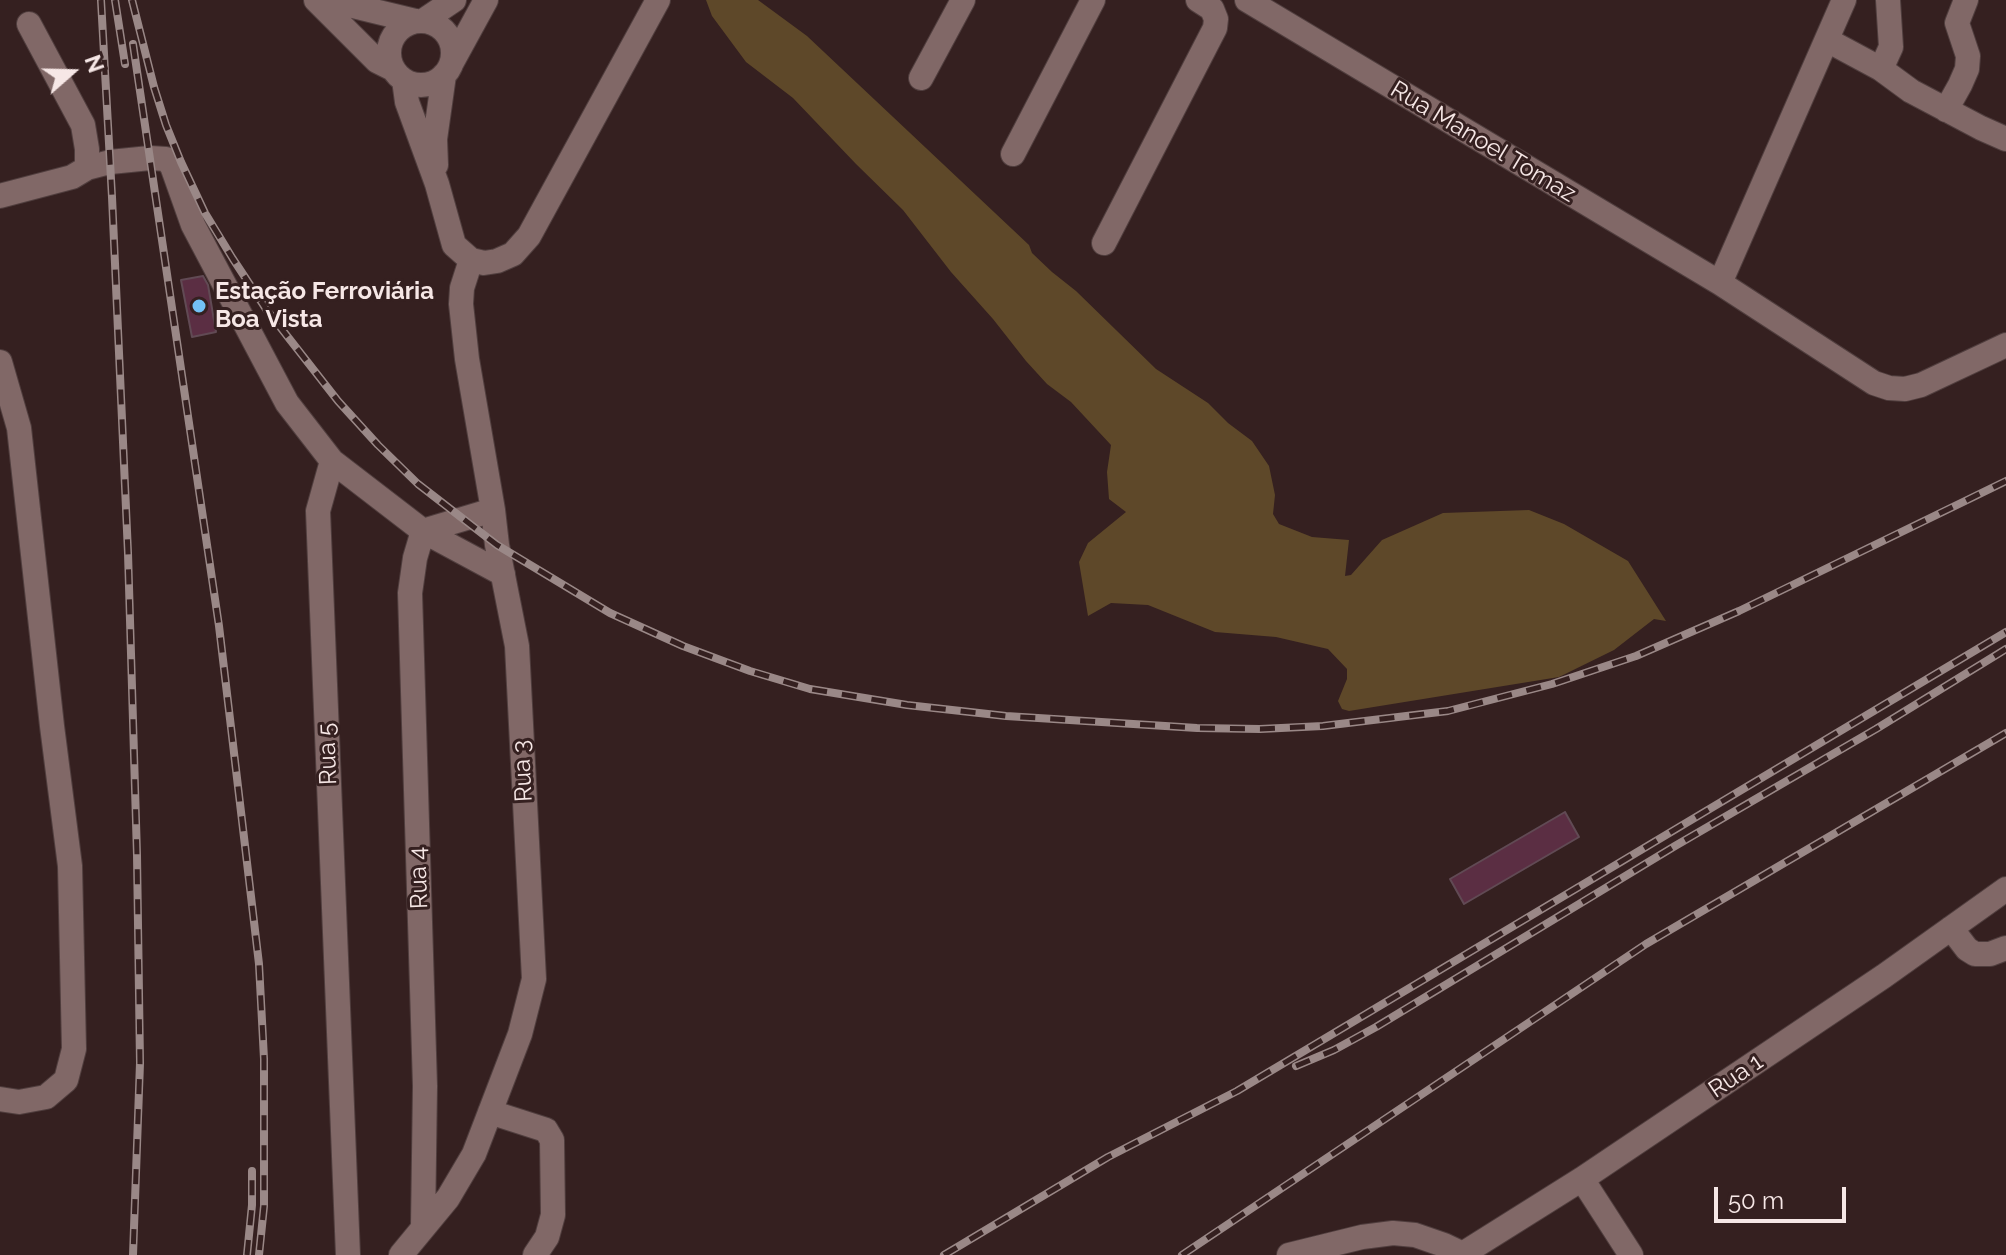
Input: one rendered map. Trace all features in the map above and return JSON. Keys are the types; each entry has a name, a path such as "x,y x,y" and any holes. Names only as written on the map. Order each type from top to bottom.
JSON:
{"street":[{"path":"316,0 377,61 421,85 438,80 446,72 486,0"},
{"path":"329,0 434,23 450,38 452,60 446,72 435,139 437,184"},
{"path":"454,0 419,21 403,26 390,45 389,57 399,74 437,184 454,245 471,260 484,263 513,254 529,236 658,0"},
{"path":"921,78 963,0"},
{"path":"1013,154 1093,0"},
{"path":"1104,243 1215,28 1212,9 1198,0"},
{"name":"Rua Manoel Tomaz","path":"1247,0 1720,283 1874,383 1905,389 1921,385 2006,345"},
{"path":"1720,283 1844,0"},
{"path":"1881,69 1891,47 1888,0"},
{"path":"1946,110 1967,69 1968,56 1957,23 1966,0"},
{"path":"29,24 83,125 87,168"},
{"path":"1827,40 1881,69 1911,91 2006,139"},
{"path":"0,196 72,177 87,168 110,162 158,157 166,159 172,166 193,225 287,403 332,461 423,531 503,574"},
{"name":"Rua 3","path":"401,1255 448,1198 474,1154 520,1034 534,979 517,646 497,545 461,304 462,288 471,260"},
{"path":"0,362 19,428 70,866 74,1049 66,1080 46,1097 19,1102 0,1099"},
{"name":"Rua 5","path":"332,461 318,511 348,1255"},
{"path":"423,531 493,510"},
{"name":"Rua 4","path":"423,531 410,593 425,1086 423,1226"},
{"name":"Rua 1","path":"1462,1254 1582,1179 1884,976 2006,889"},
{"path":"1951,928 1967,949 1975,954 1990,954 2006,948"},
{"path":"490,1112 546,1130 552,1140 553,1215 547,1237 535,1255"},
{"path":"1582,1179 1631,1255"},
{"path":"1289,1255 1362,1237 1393,1233 1415,1235 1462,1254"}],"shaded area":[{"path":"706,0 758,0 807,36 1156,369 1208,403 1252,441 1269,466 1275,495 1273,514 1279,524 1312,537 1349,540 1345,576 1351,575 1382,540 1443,513 1529,510 1564,524 1628,561 1666,621 1654,619 1614,650 1559,677 1349,711 1342,709 1338,701 1347,679 1347,669 1328,649 1276,637 1215,632 1148,605 1111,603 1088,616 1079,562 1088,543 1126,512 1109,499 1107,472 1111,445 1071,402 1047,384 1026,361 903,210 793,98 746,62 712,16"}],"building":[{"name":"Estação Ferroviária Boa Vista","path":"203,276 208,285 216,332 192,337 181,280"},
{"path":"1565,812 1579,837 1464,904 1450,879"}],"railway":[{"path":"101,0 128,553 137,855 140,1063 133,1255"},
{"path":"115,0 125,64"},
{"path":"132,0 166,125 205,213 266,309 338,401 378,445 418,484 497,545 610,613 683,646 810,689 907,705 1006,716 1197,728 1323,726 1448,711 1552,684 1636,656 1739,611 2006,481"},
{"path":"133,44 219,626 259,964 264,1059 264,1206 259,1255"},
{"path":"944,1255 1108,1157 1237,1091 2006,632"},
{"path":"1296,1066 1376,1027 2006,649"},
{"path":"1182,1255 1646,944 2006,733"},
{"path":"247,1255 252,1171"}],"place":[{"name":"Estação Ferroviária Boa Vista","path":"199,306"}]}
